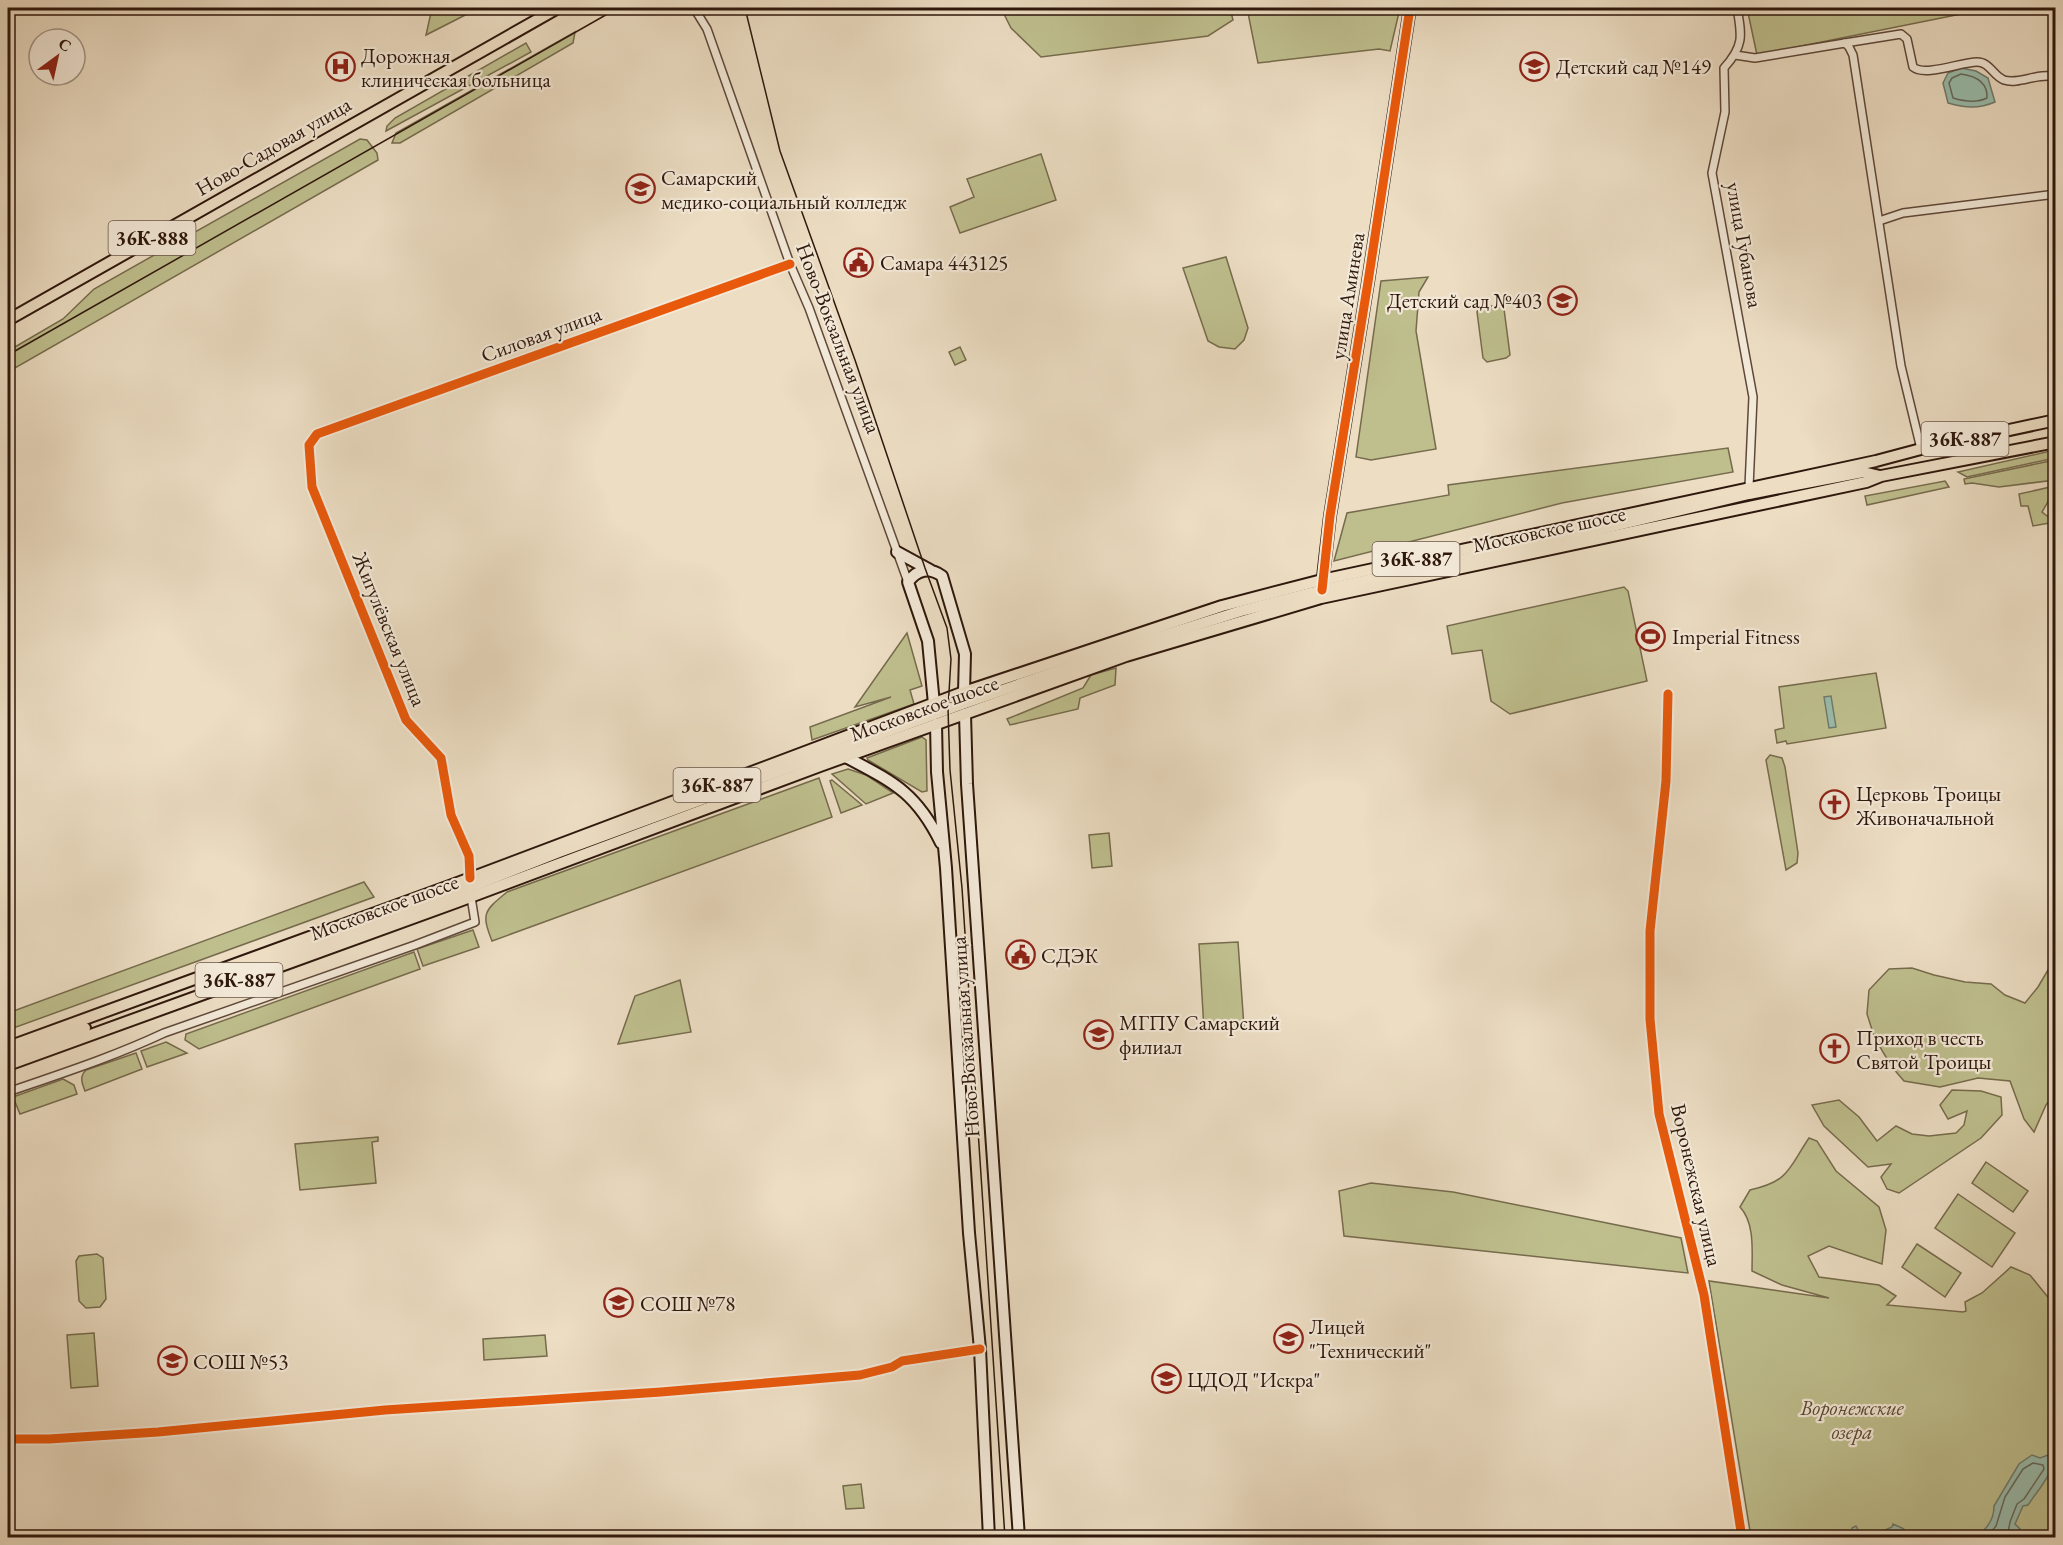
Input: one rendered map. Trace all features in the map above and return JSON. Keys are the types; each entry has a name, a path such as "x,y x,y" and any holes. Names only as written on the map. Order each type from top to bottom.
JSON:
{"main road":[{"name":"Ново-Садовая улица","path":"8,320 367,114 558,8"},
{"name":"улица Аминева","path":"1322,585 1336,473 1410,8"},
{"name":"Московское шоссе","path":"8,1056 965,703 1322,585 1549,541 1921,448 2055,420"},
{"name":"Московское шоссе","path":"965,703 1321,598 1866,482 1881,476 1957,463 2055,442"},
{"name":"Московское шоссе","path":"1863,472 1876,460"},
{"name":"Московское шоссе","path":"1749,491 1863,472 1881,476"},
{"path":"898,553 930,570"},
{"path":"908,582 917,573 930,570"},
{"name":"Ново-Вокзальная улица","path":"930,570 942,576 965,654 967,784 1019,1538"},
{"name":"Ново-Вокзальная улица","path":"908,582 928,641 935,714 969,1233 980,1350 989,1538"},
{"name":"Московское шоссе","path":"8,1065 559,852 841,754 935,714"},
{"path":"841,754 876,773 912,798 925,813 944,849"},
{"name":"Московское шоссе","path":"8,1047 470,887"}],"street":[{"name":"Ново-Вокзальная улица","path":"694,8 707,29 790,264 809,308 908,582"},
{"name":"улица Губанова","path":"1737,8 1741,33 1740,44 1735,56 1724,68 1725,112 1712,173 1753,397 1749,491"},
{"path":"1735,56 1755,58 1901,34 1907,39 1913,67 1923,72 1977,62 1989,67 2003,79 2009,81 2041,76 2055,77"},
{"path":"1845,43 1852,55 1880,221 1901,366 1921,448"},
{"path":"1880,221 1903,213 2055,194"},
{"name":"Силовая улица","path":"309,445 317,434 790,264"},
{"name":"Жигулёвская улица","path":"8,1092 475,922 470,887 469,856 451,815 441,758 406,720 312,487 309,445"},
{"name":"Воронежская улица","path":"1668,694 1666,780 1650,930 1650,1019 1659,1114 1704,1295 1742,1538"},
{"path":"8,1439 49,1439 158,1432 385,1410 661,1392 860,1375 892,1367 902,1361 980,1350"}],"green space":[{"path":"432,8 479,8 426,35"},
{"path":"1001,8 1230,8 1233,20 1208,36 1041,57 1011,28"},
{"path":"1247,8 1400,8 1390,51 1379,49 1258,63"},
{"path":"1747,8 1768,8 1769,13 1800,8 1991,8 1757,55"},
{"path":"575,32 573,43 400,143 392,143 396,133"},
{"path":"526,43 531,52 386,131 387,126 395,118"},
{"path":"360,139 367,140 377,153 378,160 8,372 8,351 63,319 94,289"},
{"path":"1041,154 1056,200 960,233 950,207 974,197 967,179"},
{"path":"1226,257 1248,328 1244,340 1235,349 1219,347 1208,341 1183,268"},
{"path":"1428,277 1419,292 1416,331 1436,449 1371,460 1356,457 1381,281"},
{"path":"1499,305 1504,309 1510,355 1487,362 1483,358 1477,312 1479,308"},
{"path":"960,347 966,360 955,365 949,352"},
{"path":"1728,448 1733,472 1562,503 1334,561 1347,513 1449,495 1448,485"},
{"path":"2055,450 2055,458 1967,477 1958,472"},
{"path":"2055,460 2055,480 1999,487 1965,484 1964,479"},
{"path":"1945,481 1949,487 1867,505 1865,496"},
{"path":"2055,486 2055,501 2049,500 2042,512 2055,522 2033,526 2028,506 2021,506 2019,494"},
{"path":"1624,587 1628,591 1647,681 1510,714 1491,701 1482,650 1452,654 1447,626"},
{"path":"907,633 922,686 910,690 914,704 812,740 810,727 891,697 855,707"},
{"path":"1116,668 1115,685 1080,698 1078,709 1010,725 1007,719 1083,688 1091,675"},
{"path":"1876,673 1886,728 1787,744 1786,741 1777,743 1775,730 1784,728 1779,687"},
{"path":"922,737 926,740 927,791 922,792 867,758"},
{"path":"1770,755 1782,758 1785,767 1798,853 1797,863 1786,870 1766,760"},
{"path":"848,769 866,775 893,793 866,804 832,774"},
{"path":"819,778 832,817 492,941 486,924 487,913 489,908 507,892"},
{"path":"832,780 862,805 841,813 830,781"},
{"path":"1109,833 1112,866 1092,868 1089,835"},
{"path":"364,882 374,897 8,1030 8,1013"},
{"path":"473,930 479,947 423,966 417,949"},
{"path":"1238,942 1244,1027 1204,1030 1199,944"},
{"path":"414,952 420,969 199,1049 185,1040 186,1034"},
{"path":"2055,958 2055,1094 2046,1105 2034,1132 2024,1119 2010,1081 1978,1078 1940,1087 1904,1081 1892,1067 1875,1039 1867,1014 1869,990 1889,969 1912,968 1965,982 1991,984 2005,995 2025,1003 2038,987"},
{"path":"680,980 691,1032 618,1044 635,996"},
{"path":"166,1042 187,1053 147,1067 141,1051"},
{"path":"136,1053 142,1069 85,1091 82,1078 86,1070"},
{"path":"63,1079 74,1085 77,1094 20,1114 13,1097"},
{"path":"1952,1090 1981,1091 2001,1097 2002,1115 1981,1138 1899,1193 1887,1189 1881,1177 1891,1164 1868,1167 1824,1126 1812,1105 1839,1100 1859,1117 1877,1141 1896,1126 1912,1134 1929,1136 1956,1133 1964,1125 1967,1111 1948,1119 1940,1105"},
{"path":"378,1137 378,1141 372,1142 376,1183 300,1190 295,1144"},
{"name":"Воронежские озера","path":"1809,1138 1817,1141 1836,1171 1879,1207 1886,1230 1882,1264 1829,1246 1808,1256 1819,1277 1879,1285 1896,1296 1887,1305 1963,1312 1966,1311 1965,1302 1982,1293 2011,1267 2030,1275 2051,1301 2055,1301 2055,1537 1751,1537 1709,1281 1829,1298 1782,1285 1752,1271 1750,1229 1740,1207 1750,1190 1773,1182 1787,1172"},
{"path":"1986,1162 2028,1191 2013,1212 1972,1183"},
{"path":"1371,1183 1453,1192 1681,1238 1688,1273 1344,1236 1339,1191"},
{"path":"1958,1194 2015,1233 1992,1267 1935,1228"},
{"path":"1917,1244 1961,1273 1945,1297 1902,1267"},
{"path":"97,1254 103,1258 106,1299 100,1307 86,1308 79,1301 76,1261 79,1256"},
{"path":"94,1333 98,1386 71,1388 67,1335"},
{"path":"545,1335 547,1356 484,1360 483,1339"},
{"path":"861,1484 864,1508 846,1509 843,1486"}],"water":[{"path":"1961,68 1976,71 1988,78 1995,102 1972,107 1948,103 1943,83 1948,73"},
{"path":"1831,696 1836,727 1829,728 1824,697"},
{"path":"2051,1454 2049,1474 2028,1505 2023,1506 2015,1524 2020,1529 2013,1534 2014,1537 1984,1537 1984,1530 1992,1519 1994,1506 2019,1464 2032,1455 2040,1458"},
{"path":"1893,1524 1914,1537 1852,1537 1852,1528 1856,1526 1859,1532 1876,1534 1892,1527"}],"tram line":[{"path":"8,355 618,8"},
{"path":"745,8 780,151 947,628 951,659 948,709 950,770 962,888 1005,1538"}],"cycle path":[{"path":"1322,590 1330,516 1410,8"},
{"path":"470,878 469,856 451,815 441,758 406,720 312,487 309,445 317,434 790,264"},
{"path":"1668,694 1666,781 1650,931 1650,1019 1659,1114 1704,1295 1742,1538"},
{"path":"8,1439 49,1439 158,1432 385,1410 661,1392 860,1375 892,1367 902,1361 980,1349"}],"place":[{"name":"Детский сад №149","path":"1535,66"},
{"name":"Дорожная клиническая больница","path":"340,67"},
{"name":"Самарский медико-социальный колледж","path":"640,189"},
{"name":"Самара 443125","path":"859,262"},
{"name":"Детский сад №403","path":"1563,300"},
{"name":"Imperial Fitness","path":"1651,636"},
{"name":"Церковь Троицы Живоначальной","path":"1835,805"},
{"name":"СДЭК","path":"1020,955"},
{"name":"МГПУ Самарский филиал","path":"1098,1034"},
{"name":"Приход в честь Святой Троицы","path":"1835,1049"},
{"name":"СОШ №78","path":"619,1303"},
{"name":"Лицей \"Технический\"","path":"1288,1338"},
{"name":"СОШ №53","path":"172,1361"},
{"name":"ЦДОД \"Искра\"","path":"1166,1379"}]}
